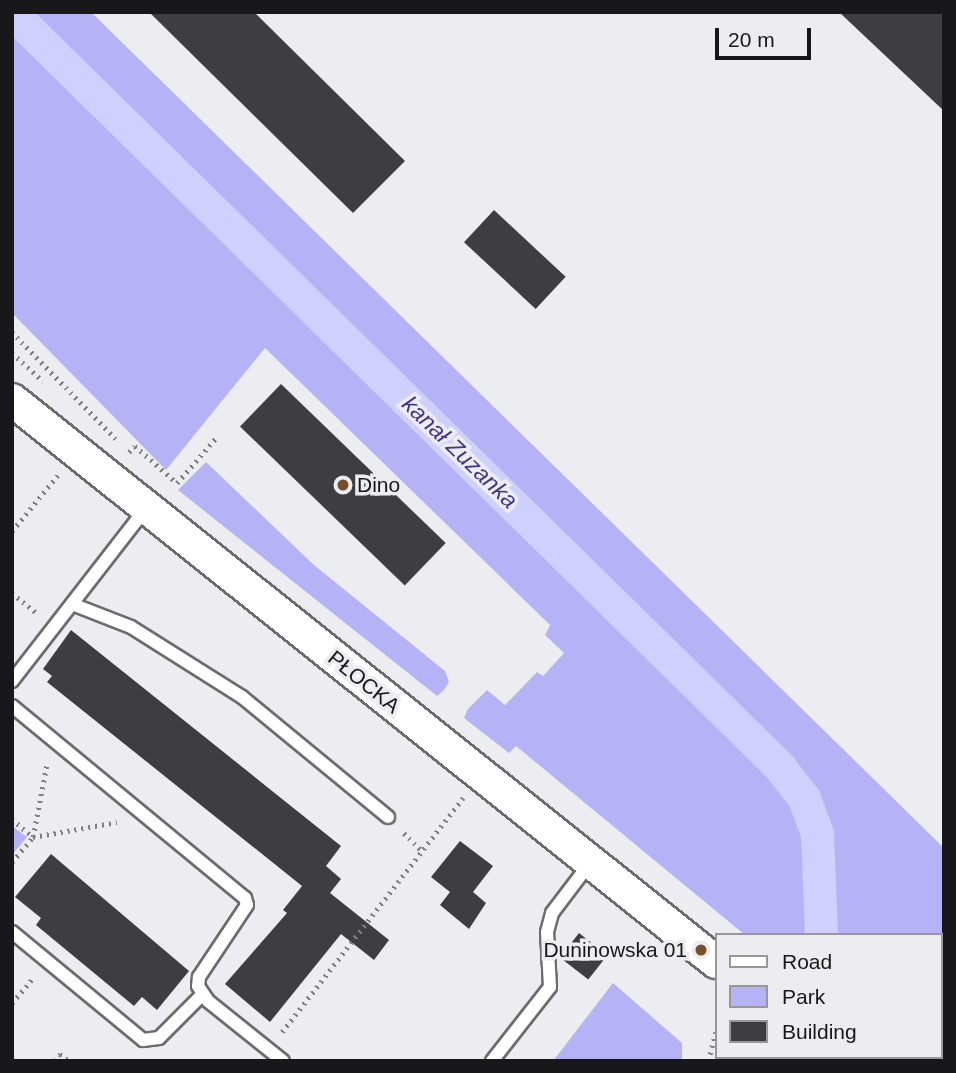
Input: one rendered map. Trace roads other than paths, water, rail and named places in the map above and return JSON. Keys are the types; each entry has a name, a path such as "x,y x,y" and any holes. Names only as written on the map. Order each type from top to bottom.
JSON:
{"street":[{"name":"PŁOCKA","path":"12,400 715,961"}],"lane":[{"path":"12,681 146,508"},
{"path":"72,604 131,627 242,697 388,817"},
{"path":"12,706 245,898 247,905 199,977 202,995 283,1061"},
{"path":"492,1061 550,987 547,932 552,913 590,863"},
{"path":"12,932 148,1041 159,1038 202,995"}],"waterway":[{"name":"kanał Zuzanka","path":"12,13 779,766 804,798 817,834 821,933"}],"place":[{"name":"Dino","path":"343,485"},
{"name":"Duninowska 01","path":"701,950"}]}
